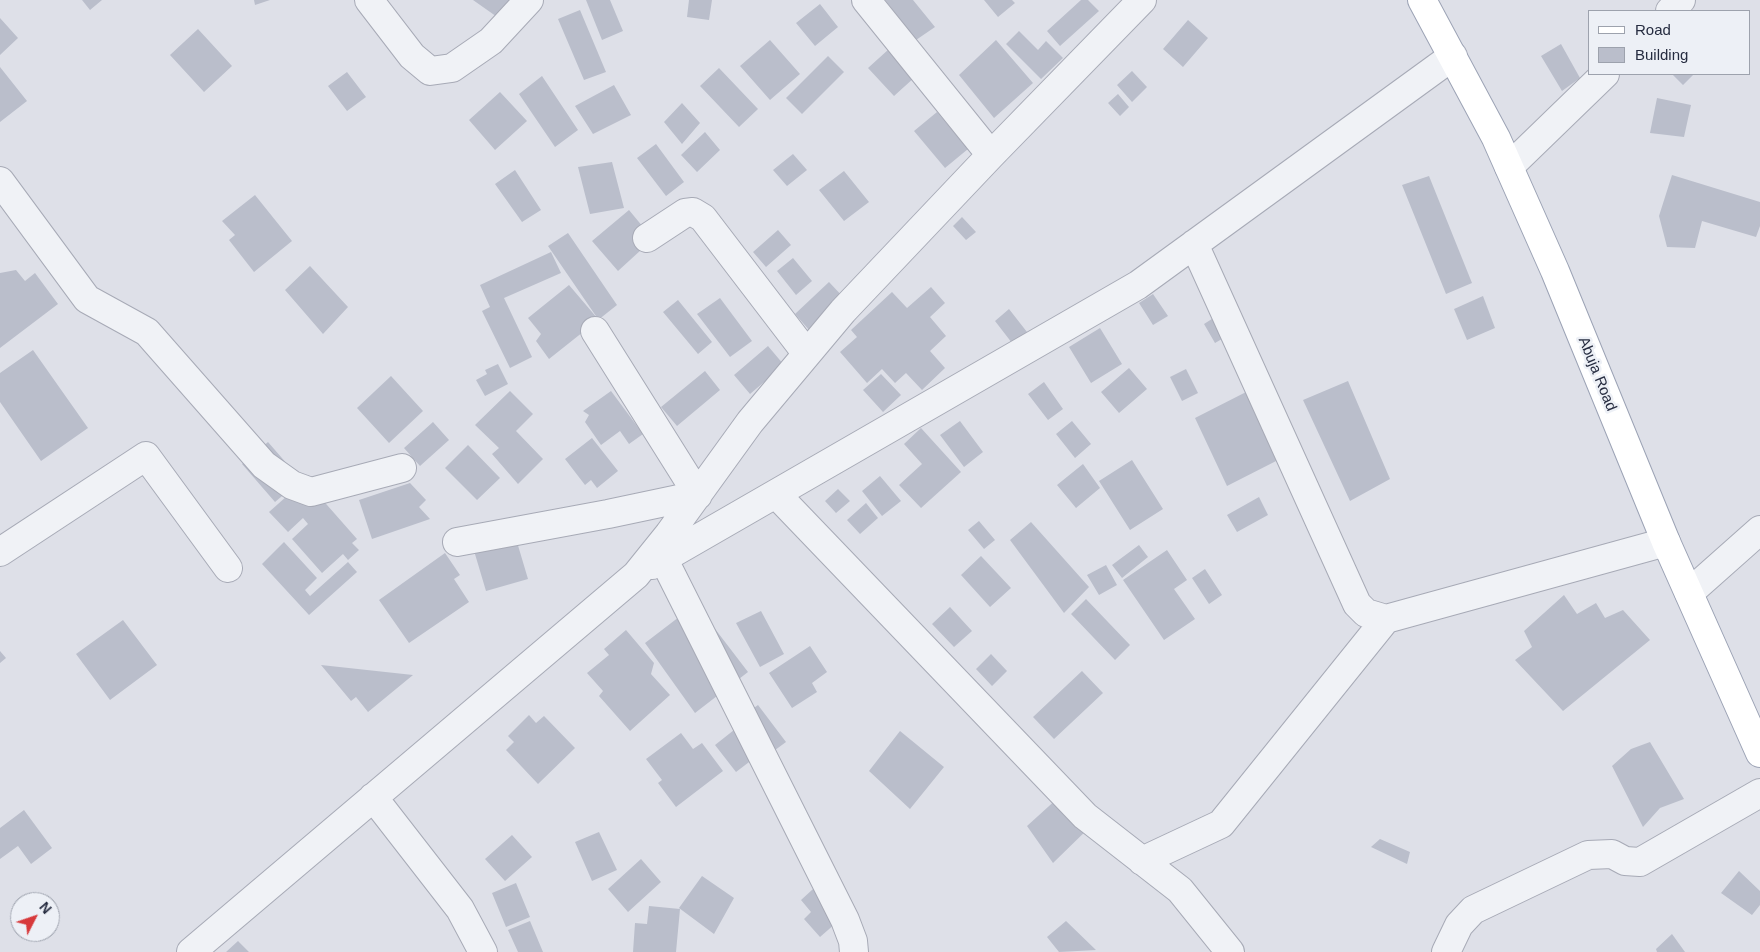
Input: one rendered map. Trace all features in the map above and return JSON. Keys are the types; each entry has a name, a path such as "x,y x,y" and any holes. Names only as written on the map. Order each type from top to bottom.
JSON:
{"main road":[{"name":"Abuja Road","path":"1422,0 1453,56 1509,167 1555,271 1666,542 1760,753"}],"street":[{"path":"369,0 412,56 430,71 452,68 491,41 529,0"},
{"path":"866,0 991,154"},
{"path":"636,575 750,422 843,311 991,154 1142,0"},
{"path":"1671,10 1681,0"},
{"path":"191,952 636,575 1138,285 1453,56"},
{"path":"1509,167 1604,75"},
{"path":"0,181 87,299 147,332 264,465 292,485 311,492 402,468"},
{"path":"648,238 684,213 693,212 703,218 807,354"},
{"path":"1194,244 1357,604 1366,613 1386,619 1666,542"},
{"path":"595,331 698,494"},
{"path":"0,552 146,456 228,568"},
{"path":"457,542 698,494"},
{"path":"776,494 1085,816 1180,890 1230,952"},
{"path":"1689,593 1760,530"},
{"path":"663,558 845,920 853,941 854,952"},
{"path":"1142,861 1221,824 1386,619"},
{"path":"1446,952 1459,925 1473,910 1588,855 1612,854 1624,861 1640,862 1760,793"},
{"path":"373,797 460,909 483,952"}],"building":[{"path":"82,0 102,0 90,10"},
{"path":"254,0 270,0 255,5"},
{"path":"473,0 514,0 500,19"},
{"path":"586,0 610,0 623,31 602,40"},
{"path":"689,0 712,0 709,20 687,17"},
{"path":"885,0 913,0 935,27 916,40"},
{"path":"984,0 1012,0 1015,3 998,17"},
{"path":"1081,0 1088,0 1099,11 1060,46 1047,31"},
{"path":"820,4 838,27 815,46 796,23"},
{"path":"580,10 606,72 584,80 558,19"},
{"path":"0,18 18,38 0,55"},
{"path":"1188,20 1208,38 1183,67 1163,49"},
{"path":"198,29 232,66 204,92 170,55"},
{"path":"1019,31 1038,50 1046,41 1063,58 1041,79 1006,44"},
{"path":"770,40 800,74 770,100 740,66"},
{"path":"996,40 1033,83 994,118 959,75"},
{"path":"1561,44 1580,78 1562,91 1541,56"},
{"path":"889,49 915,77 894,96 868,68"},
{"path":"828,56 844,72 802,114 786,98"},
{"path":"0,67 27,101 0,122"},
{"path":"719,68 758,109 739,127 700,86"},
{"path":"1132,71 1147,87 1132,102 1117,85"},
{"path":"347,72 366,97 347,111 328,86"},
{"path":"1673,75 1693,75 1683,85"},
{"path":"542,76 578,130 555,147 519,94"},
{"path":"614,85 631,115 593,134 575,106"},
{"path":"500,92 527,121 495,150 469,120"},
{"path":"1118,94 1129,107 1120,116 1108,103"},
{"path":"1657,98 1691,105 1684,137 1650,133"},
{"path":"682,103 700,123 682,144 664,122"},
{"path":"937,112 968,149 945,168 914,131"},
{"path":"705,132 720,150 697,172 681,155"},
{"path":"656,144 684,182 666,196 637,158"},
{"path":"793,154 807,170 787,186 773,170"},
{"path":"612,162 624,208 590,214 578,167"},
{"path":"515,170 541,210 522,222 495,184"},
{"path":"844,171 869,202 844,221 819,190"},
{"path":"1672,175 1760,202 1760,226 1756,237 1702,221 1695,248 1667,247 1659,216"},
{"path":"1429,176 1472,283 1446,294 1402,185"},
{"path":"255,195 292,241 254,272 229,240 235,235 222,221"},
{"path":"629,210 653,239 618,271 592,241"},
{"path":"962,217 976,232 966,240 953,226"},
{"path":"778,230 791,245 766,267 753,252"},
{"path":"568,233 617,305 549,359 536,341 541,334 528,318 569,285 598,319 548,246"},
{"path":"551,252 561,273 504,298 532,357 510,368 482,311 490,307 480,285"},
{"path":"793,258 812,281 796,295 777,271"},
{"path":"310,266 348,307 323,334 285,290"},
{"path":"16,270 25,281 35,273 58,304 0,348 0,273"},
{"path":"829,282 845,299 810,331 795,314"},
{"path":"931,287 945,303 930,317 946,336 930,351 945,368 922,390 906,373 895,383 882,369 867,383 840,352 857,337 851,330 892,292 907,308"},
{"path":"1153,294 1168,316 1153,325 1139,303"},
{"path":"1483,296 1495,328 1467,340 1454,309"},
{"path":"720,298 752,341 730,357 697,314"},
{"path":"678,300 712,342 698,354 663,312"},
{"path":"1009,309 1027,332 1012,343 995,321"},
{"path":"1215,317 1227,336 1215,343 1204,324"},
{"path":"1100,328 1122,364 1091,383 1069,347"},
{"path":"768,346 784,365 750,394 734,375"},
{"path":"33,350 88,428 41,461 0,402 0,373"},
{"path":"498,364 508,384 485,396 476,380 487,374 485,370"},
{"path":"1129,368 1147,389 1119,413 1101,392"},
{"path":"1186,369 1198,393 1182,401 1170,377"},
{"path":"705,371 720,390 677,426 661,407"},
{"path":"881,374 901,395 883,412 863,390"},
{"path":"391,376 423,411 389,443 357,408"},
{"path":"1348,381 1390,479 1350,501 1303,400"},
{"path":"1044,382 1063,409 1048,420 1028,394"},
{"path":"1250,390 1282,458 1227,486 1195,418"},
{"path":"510,391 533,414 516,431 543,459 518,484 492,454 499,448 475,425"},
{"path":"611,391 643,434 629,444 620,431 601,445 585,422 589,415 583,411"},
{"path":"960,421 983,452 964,467 940,435"},
{"path":"1072,421 1091,444 1075,458 1056,434"},
{"path":"433,422 449,440 420,466 404,448"},
{"path":"921,428 961,472 921,508 899,485 922,464 904,444"},
{"path":"592,438 618,471 597,488 591,480 585,485 565,459"},
{"path":"268,442 301,480 275,502 242,464"},
{"path":"468,445 500,478 477,500 445,468"},
{"path":"1132,460 1163,509 1130,530 1099,481"},
{"path":"1083,464 1100,488 1076,508 1057,485"},
{"path":"880,476 901,501 882,516 862,491"},
{"path":"305,480 357,539 352,543 359,550 348,560 343,554 322,573 292,539 308,524 303,518 288,532 269,512"},
{"path":"410,483 426,500 419,507 430,519 372,539 359,500"},
{"path":"838,489 850,501 836,513 825,501"},
{"path":"1259,497 1268,515 1237,532 1227,515"},
{"path":"866,503 878,518 860,534 847,520"},
{"path":"979,521 995,540 984,549 968,530"},
{"path":"1031,522 1089,587 1064,613 1010,540"},
{"path":"514,532 528,579 486,591 472,544"},
{"path":"284,542 317,578 305,590 310,596 348,562 357,572 309,615 262,564"},
{"path":"1139,545 1148,557 1122,578 1112,565"},
{"path":"1167,550 1187,580 1174,589 1195,619 1164,640 1123,580"},
{"path":"445,553 460,575 454,579 469,602 409,643 379,600"},
{"path":"981,556 1011,588 990,607 961,575"},
{"path":"1106,565 1117,585 1099,595 1087,575"},
{"path":"1205,569 1222,595 1209,604 1192,578"},
{"path":"1564,595 1577,614 1596,603 1605,618 1623,610 1650,640 1563,711 1515,660 1532,647 1524,631"},
{"path":"1086,599 1130,645 1115,660 1071,614"},
{"path":"696,604 748,672 695,713 645,643"},
{"path":"950,607 972,631 954,647 932,624"},
{"path":"761,611 784,654 760,667 736,623"},
{"path":"123,620 157,665 110,700 76,654"},
{"path":"626,630 654,663 651,674 670,695 630,731 599,696 603,691 587,673 609,655 604,649"},
{"path":"810,646 827,672 812,683 817,692 792,708 769,673"},
{"path":"0,651 6,658 0,663"},
{"path":"991,654 1007,671 992,686 976,669"},
{"path":"321,665 413,675 368,712 356,697 351,701"},
{"path":"1082,671 1103,693 1054,739 1033,717"},
{"path":"758,705 786,742 767,756 757,756 736,772 715,745 734,730 731,725"},
{"path":"529,715 536,723 544,716 575,748 538,784 506,750 514,742 508,736"},
{"path":"900,731 944,767 910,809 869,771"},
{"path":"681,733 693,749 702,743 723,771 676,807 658,783 662,780 646,759"},
{"path":"1650,742 1684,799 1660,808 1643,827 1612,766 1631,749"},
{"path":"1059,797 1094,823 1053,863 1027,826"},
{"path":"24,810 52,848 31,864 18,846 0,859 0,828"},
{"path":"599,832 617,870 592,881 575,842"},
{"path":"512,835 532,857 505,881 485,859"},
{"path":"1380,839 1410,852 1407,864 1371,847"},
{"path":"641,859 661,882 628,912 608,889"},
{"path":"1739,871 1760,891 1760,905 1752,915 1721,893"},
{"path":"702,876 734,898 714,934 679,908"},
{"path":"824,879 852,909 820,937 804,919 811,912 801,900"},
{"path":"516,883 530,917 506,927 492,893"},
{"path":"649,906 680,909 676,952 633,952 635,923 647,924"},
{"path":"530,921 543,952 518,952 508,930"},
{"path":"1066,921 1096,950 1059,952 1047,937"},
{"path":"1672,934 1685,952 1657,952 1656,949"},
{"path":"238,941 249,952 226,952"}]}
